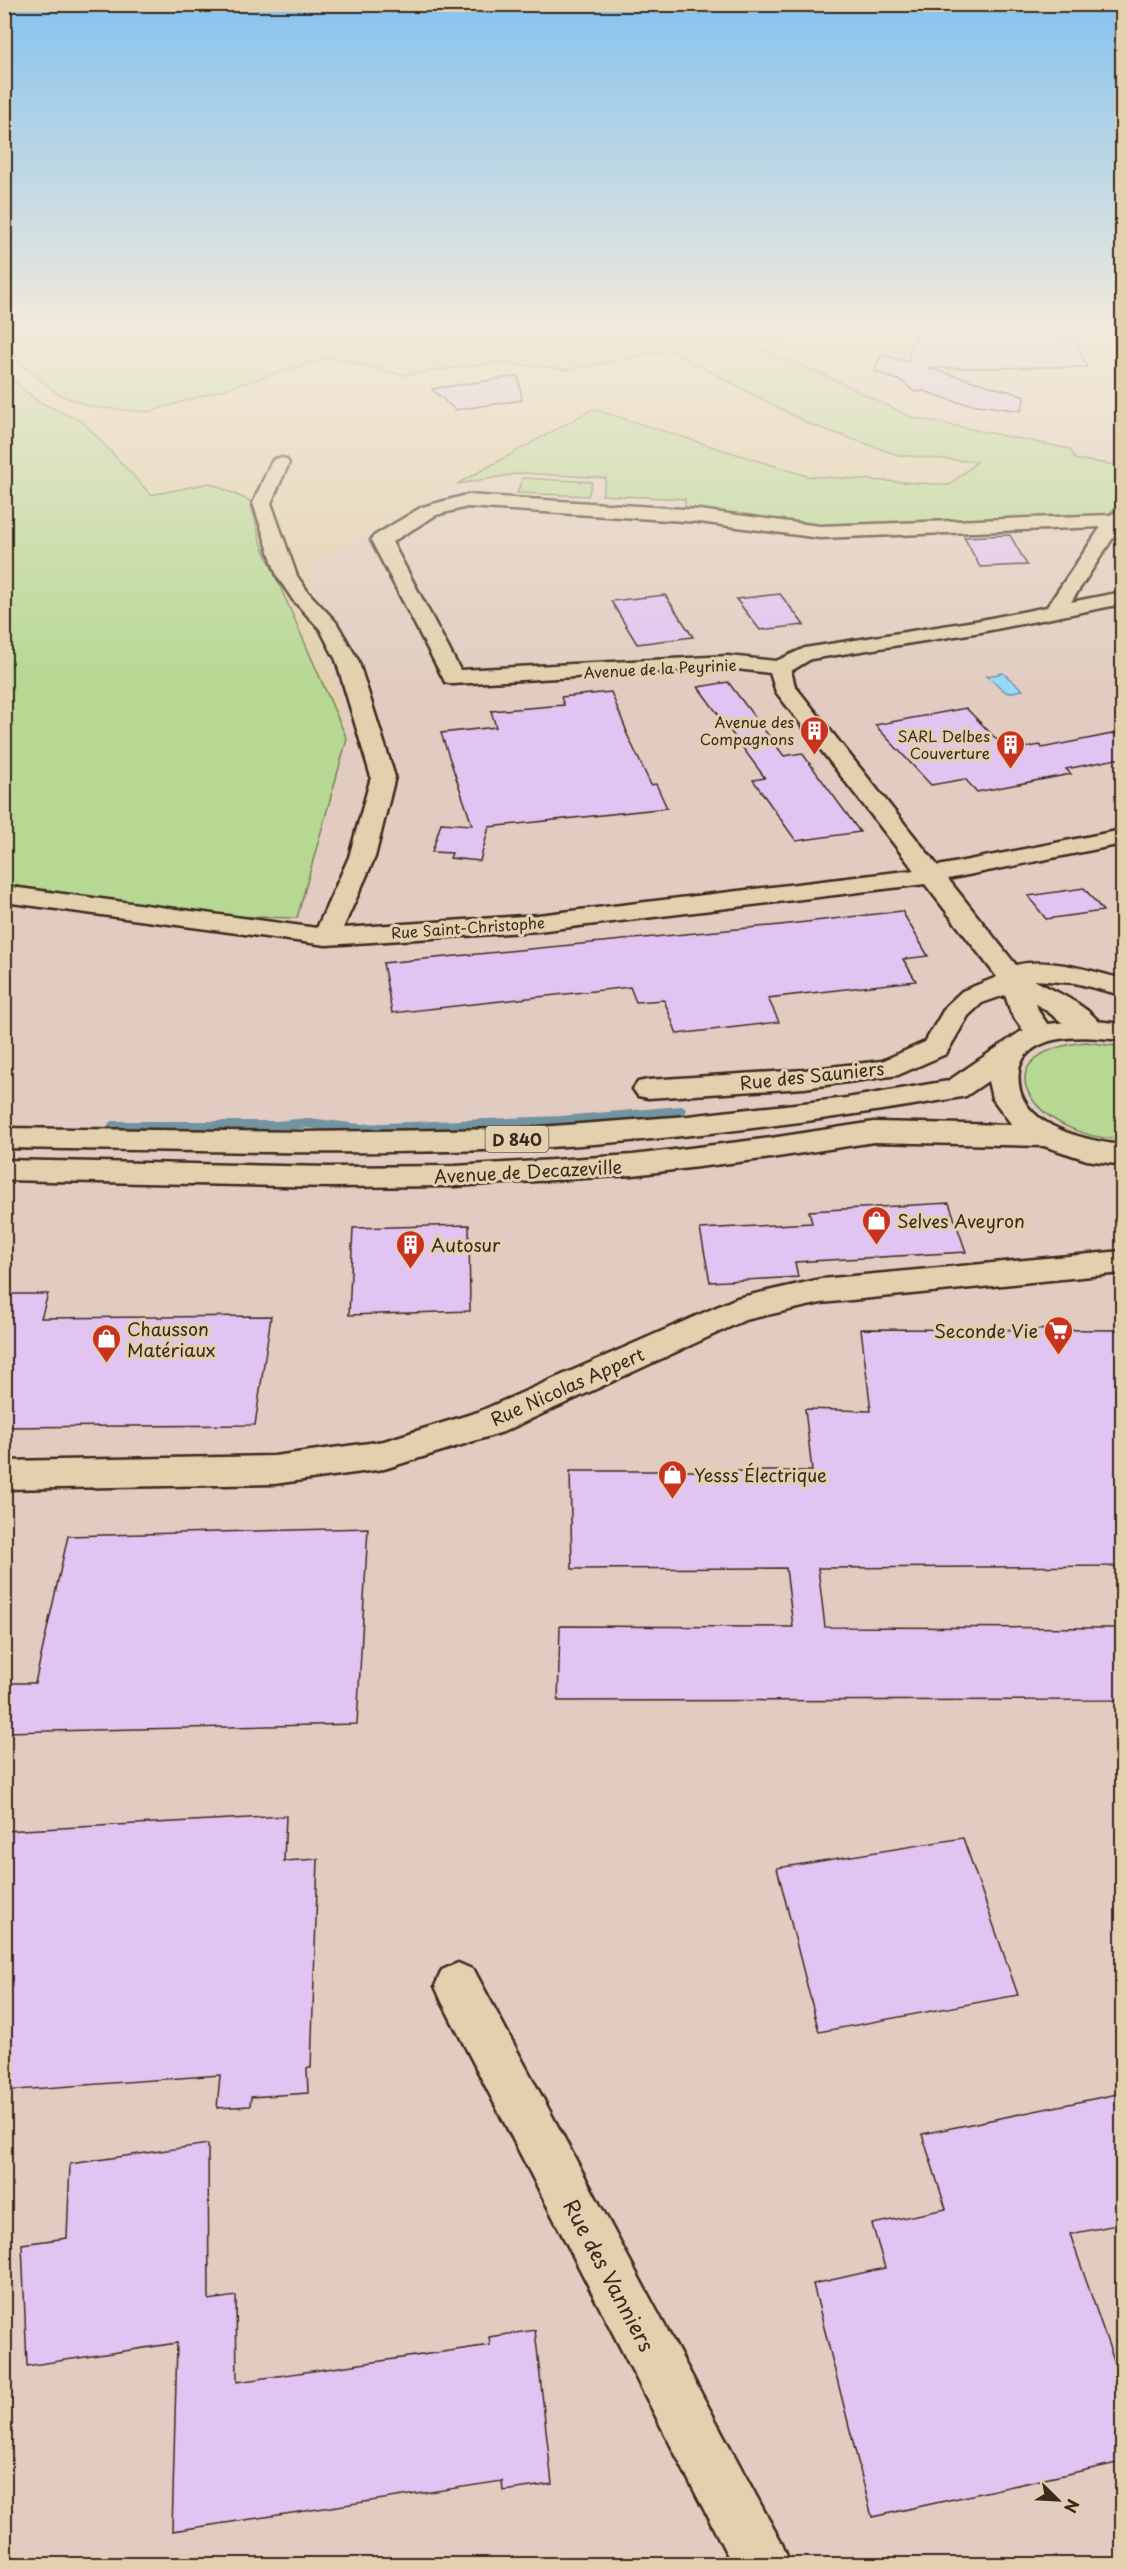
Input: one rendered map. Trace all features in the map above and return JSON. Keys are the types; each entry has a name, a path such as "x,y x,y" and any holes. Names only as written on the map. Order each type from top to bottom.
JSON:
{"street":[{"path":"280,464 262,503 287,576 300,596 328,626 347,660 383,777 362,857 326,937"},
{"name":"Avenue de la Peyrinie","path":"779,668 729,662 453,677 381,540 429,511 467,501 699,516 820,532 1119,518"},
{"path":"1053,613 1119,518"},
{"path":"1122,598 1053,613 805,654 779,668 784,687 1014,980 1025,1012 1040,1034 1089,1027 1122,1032"},
{"name":"Rue Saint-Christophe","path":"4,894 326,937 538,923 932,876 1122,837"},
{"name":"Rue des Sauniers","path":"648,1089 804,1079 888,1069 936,1048 956,1012 972,997 1000,987 1025,971 1076,975 1122,987"},
{"path":"1014,980 1060,1006 1089,1027"},
{"name":"Avenue de Decazeville","path":"4,1138 303,1143 489,1139 688,1126 847,1107 956,1089 1040,1034"},
{"path":"1014,1051 1003,1071 1006,1094 1022,1116 1049,1136 1087,1151 1122,1155"},
{"name":"Avenue de Decazeville","path":"4,1170 329,1177 455,1176 633,1165 771,1148 874,1132 1049,1136"},
{"name":"Rue Nicolas Appert","path":"4,1475 274,1470 384,1455 489,1422 737,1310 821,1291 1122,1262"},
{"name":"Rue des Vanniers","path":"458,1986 762,2565"}],"shaded area":[{"path":"1055,446 1122,446 1122,466 1075,459 1070,449"},
{"path":"522,473 606,478 602,495 686,499 685,506 813,527 990,519 1106,518 1122,498 1122,2564 5,2564 5,886 296,918 347,739 308,566 457,484"}],"green space":[{"path":"4,446 105,446 151,495 210,483 250,501 261,543 347,739 297,918 224,916 5,886"},
{"path":"526,446 711,446 807,476 949,485 977,462 898,455 872,446 1055,446 1070,449 1075,459 1122,466 1122,498 1106,518 990,519 813,527 685,507 685,499 602,495 606,478 522,473 457,484"},
{"path":"522,478 592,482 588,496 517,493"},
{"path":"1086,1042 1122,1047 1122,1139 1092,1136 1066,1126 1044,1112 1030,1096 1025,1079 1031,1063 1051,1050"}],"water":[{"path":"1003,673 1023,690 1007,693 987,676"}],"building":[{"path":"1010,535 1027,565 980,567 964,537"},
{"path":"780,594 804,625 760,630 736,599"},
{"path":"665,595 693,637 637,644 611,601"},
{"path":"728,682 784,756 802,753 860,832 796,841 753,780 765,778 698,687"},
{"path":"611,692 626,732 651,785 656,784 667,808 489,827 480,861 450,858 452,853 432,852 441,823 472,825 441,733 496,727 491,711 564,705 561,697"},
{"path":"966,708 1008,751 1040,745 1042,748 1122,732 1122,758 1066,769 1071,774 977,792 965,779 931,785 875,725"},
{"path":"1084,888 1103,911 1046,919 1028,896"},
{"path":"902,911 928,956 903,959 916,981 768,998 779,1022 677,1034 664,1000 636,1002 630,987 392,1013 383,963 780,925"},
{"path":"949,1203 966,1252 795,1262 798,1277 710,1282 700,1229 812,1223 809,1211"},
{"name":"Autosur","path":"469,1225 470,1311 349,1315 353,1228"},
{"path":"4,1294 48,1294 41,1318 271,1316 255,1425 4,1427"},
{"path":"861,1329 1122,1330 1122,1566 818,1568 825,1627 1122,1628 1122,1700 558,1701 560,1626 793,1627 786,1568 572,1569 570,1471 812,1471 805,1409 871,1411"},
{"path":"368,1528 357,1724 4,1732 4,1683 35,1683 68,1536"},
{"path":"286,1816 284,1861 318,1859 311,2068 307,2068 308,2093 251,2097 250,2106 217,2108 220,2075 4,2091 4,1831"},
{"path":"963,1838 1018,1995 819,2032 777,1868"},
{"path":"1122,2093 1122,2224 1070,2234 1122,2384 1122,2462 872,2517 813,2284 885,2268 872,2224 946,2209 922,2134"},
{"path":"208,2144 209,2300 236,2296 237,2382 490,2345 489,2337 535,2330 552,2484 503,2491 502,2481 172,2531 177,2343 27,2366 22,2244 67,2238 70,2164"}],"waterway":[{"path":"113,1126 276,1126 308,1123 359,1129 561,1121 681,1111"}],"place":[{"name":"Avenue des Compagnons","path":"815,756"},
{"name":"SARL Delbes Couverture","path":"1011,770"},
{"name":"Selves Aveyron","path":"876,1246"},
{"name":"Autosur","path":"410,1270"},
{"name":"Seconde Vie","path":"1059,1356"},
{"name":"Chausson Matériaux","path":"106,1364"},
{"name":"Yesss Électrique","path":"673,1500"}]}
